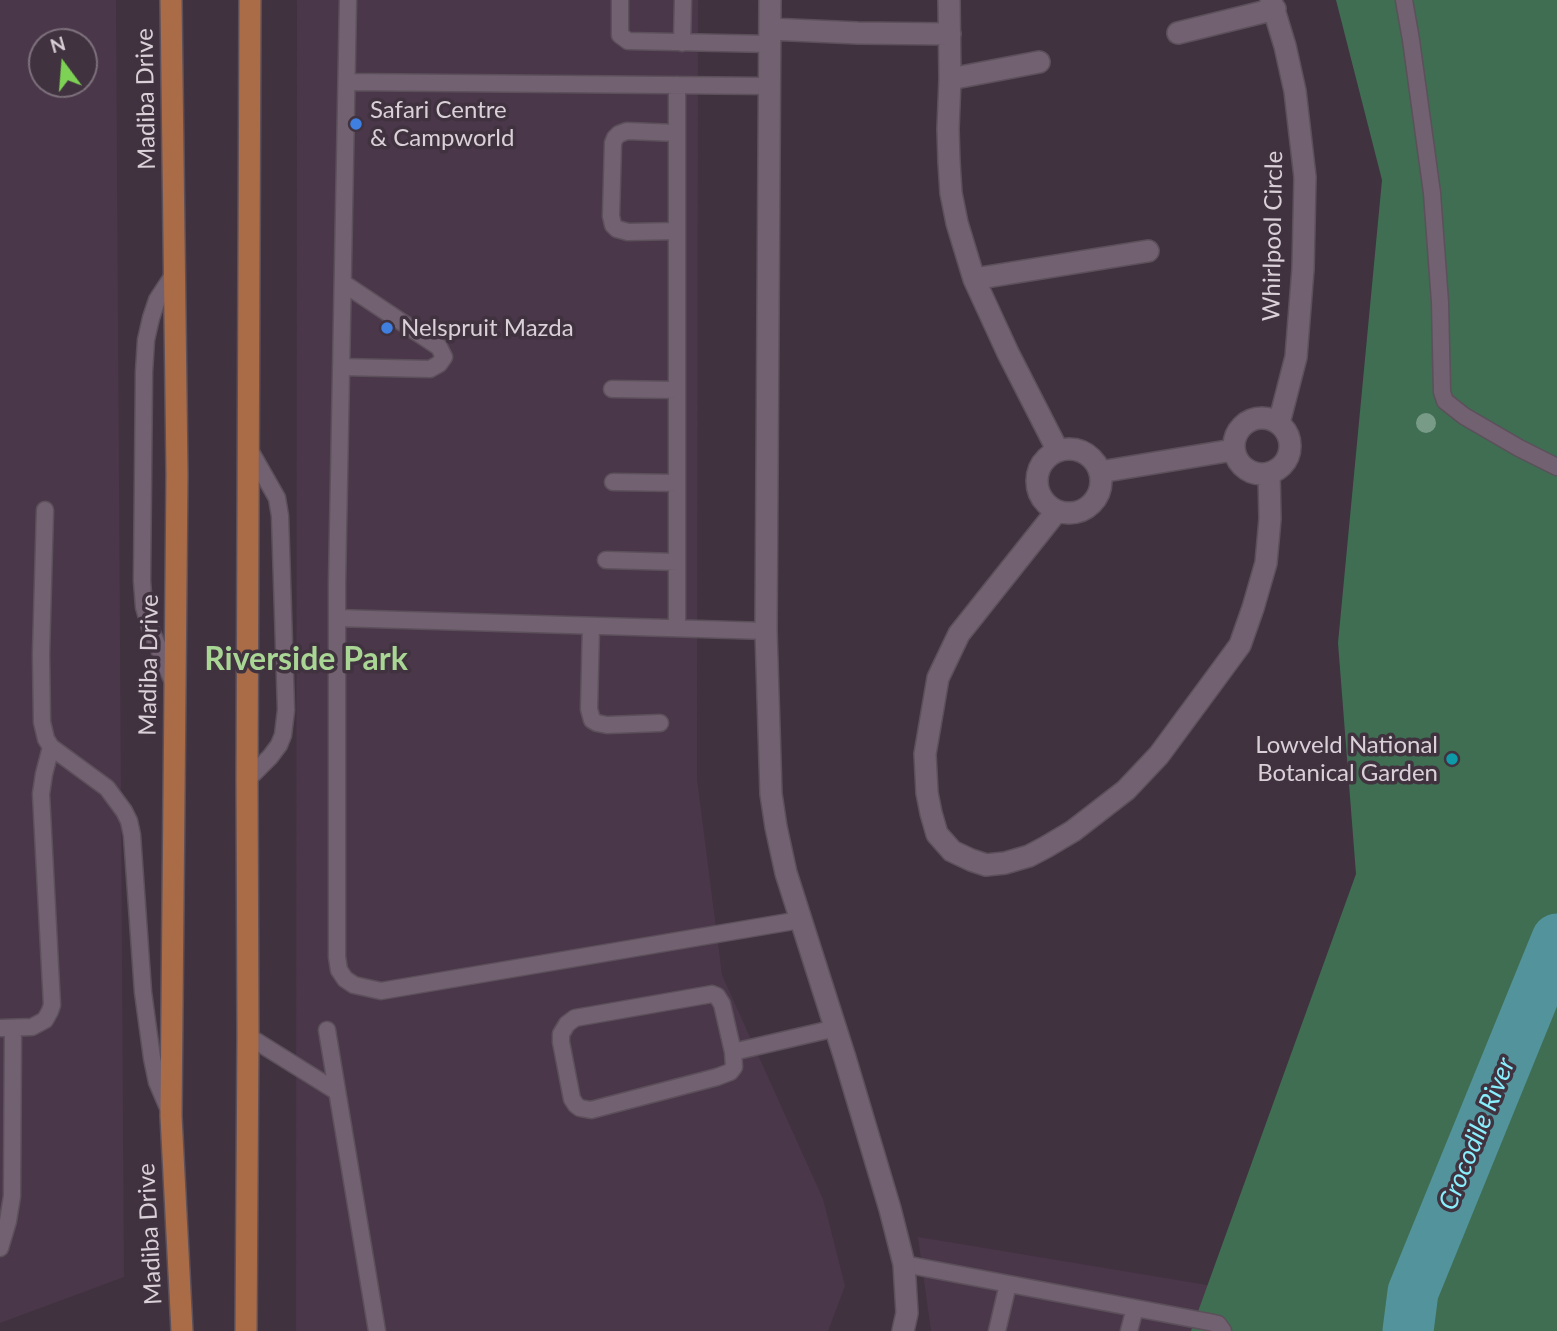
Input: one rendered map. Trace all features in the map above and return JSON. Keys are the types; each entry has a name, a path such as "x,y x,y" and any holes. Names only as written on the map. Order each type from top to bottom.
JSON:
{"main road":[{"name":"Madiba Drive","path":"171,0 177,474 172,1116 181,1331"},
{"path":"246,1331 250,0"}],"street":[{"path":"770,0 766,631 771,794 786,873 879,1170 904,1264 907,1313 903,1331"},
{"path":"949,0 948,129 951,193 957,223 974,279 1058,451"},
{"name":"Whirlpool Circle","path":"1178,33 1273,4 1285,46 1295,91 1305,177 1303,269 1296,357 1279,423"},
{"path":"770,37 858,33 950,34"},
{"path":"950,79 1039,62"},
{"path":"974,279 1148,251"},
{"path":"1261,417 1271,418 1279,423 1285,429 1291,446 1289,455 1278,469 1260,474 1242,467 1233,450 1237,431 1252,419 1261,417"},
{"path":"1100,472 1233,450"},
{"path":"1058,451 1080,451 1096,463 1102,482 1100,492 1088,509 1078,513 1056,512 1040,496 1037,475 1041,465 1058,451"},
{"path":"1056,512 959,634 938,678 925,754 931,813 937,834 952,851 986,865 1029,856 1046,847 1073,831 1126,790 1159,755 1240,645 1266,563 1270,519 1269,473"}],"lane":[{"path":"348,0 337,618 339,970 345,979 354,985 381,991 800,920"},
{"path":"620,0 620,35 631,42 682,43 770,37"},
{"path":"682,43 683,0"},
{"path":"1404,0 1432,193 1440,302 1442,392 1445,401 1464,416 1557,467"},
{"path":"347,82 769,86"},
{"path":"677,85 677,628"},
{"path":"677,133 627,131 615,138 611,216 617,229 628,232 677,231"},
{"path":"174,274 157,300 146,340 142,581 144,607 150,628 175,687"},
{"path":"341,367 430,369 444,357 439,346 343,283"},
{"path":"612,389 677,390"},
{"path":"247,780 279,745 286,710 280,516 277,498 248,447"},
{"path":"613,482 677,483"},
{"path":"45,510 41,654 46,738 51,747 107,788 129,821 143,992 152,1058 157,1082 172,1116"},
{"path":"606,560 677,562"},
{"path":"337,618 766,631"},
{"path":"591,626 589,709 592,720 607,725 660,723"},
{"path":"0,1248 12,1196 7,1028 32,1027 39,1024 49,1016 51,1006 41,794 51,747"},
{"path":"712,994 718,996 722,1004 733,1052 734,1067 725,1075 586,1110 580,1108 572,1099 561,1034 563,1027 575,1018 712,994"},
{"path":"733,1052 836,1028"},
{"path":"327,1030 377,1331"},
{"path":"248,1036 336,1091"},
{"path":"904,1264 1219,1324 1223,1331"},
{"path":"997,1331 1008,1284"},
{"path":"1129,1331 1135,1308"}],"shaded area":[{"path":"0,0 116,0 124,1277 0,1323"},
{"path":"297,0 698,0 697,779 722,975 823,1199 845,1286 828,1331 296,1331"},
{"path":"918,1237 1231,1289 1226,1331 931,1331"}],"green space":[{"name":"Lowveld National Botanical Garden","path":"1336,0 1557,0 1557,1331 1191,1331 1356,874 1338,643 1382,180"}],"waterway":[{"name":"Crocodile River","path":"1408,1331 1413,1292 1557,939"}],"place":[{"name":"Safari Centre & Campworld","path":"356,124"},
{"name":"Nelspruit Mazda","path":"387,328"},
{"name":"Lowveld National Botanical Garden","path":"1452,759"}],"district":[{"name":"Riverside Park","path":"306,660"}]}
